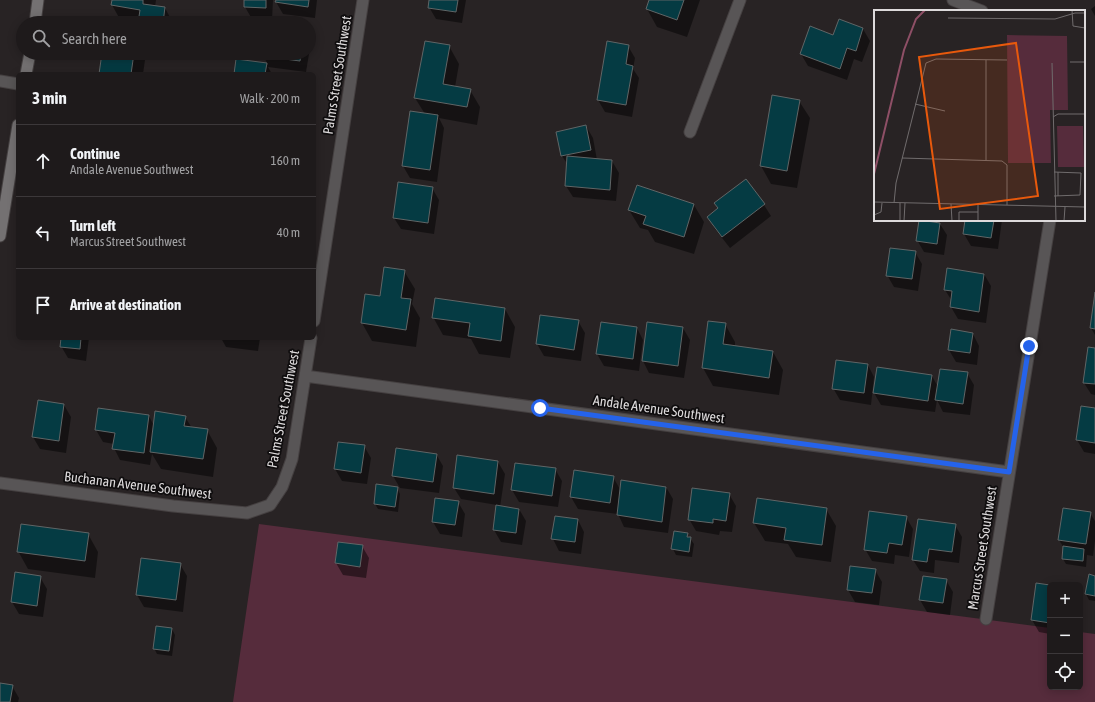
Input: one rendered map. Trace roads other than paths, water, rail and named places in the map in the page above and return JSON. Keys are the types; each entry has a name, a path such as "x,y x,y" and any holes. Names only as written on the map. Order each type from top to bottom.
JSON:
{"main road":[{"path":"36,16 38,0"},
{"path":"26,72 29,60"},
{"path":"0,236 16,138"}],"street":[{"name":"Palms Street Southwest","path":"316,308 363,0"},
{"path":"690,132 740,0"},
{"path":"953,0 979,10"},
{"path":"0,82 16,84"},
{"name":"Marcus Street Southwest","path":"986,619 1050,221"},
{"name":"Palms Street Southwest","path":"270,505 282,487 292,459 311,340"},
{"name":"Andale Avenue Southwest","path":"306,376 1009,472"},
{"name":"Buchanan Avenue Southwest","path":"0,483 173,506 247,513 270,505"}]}
